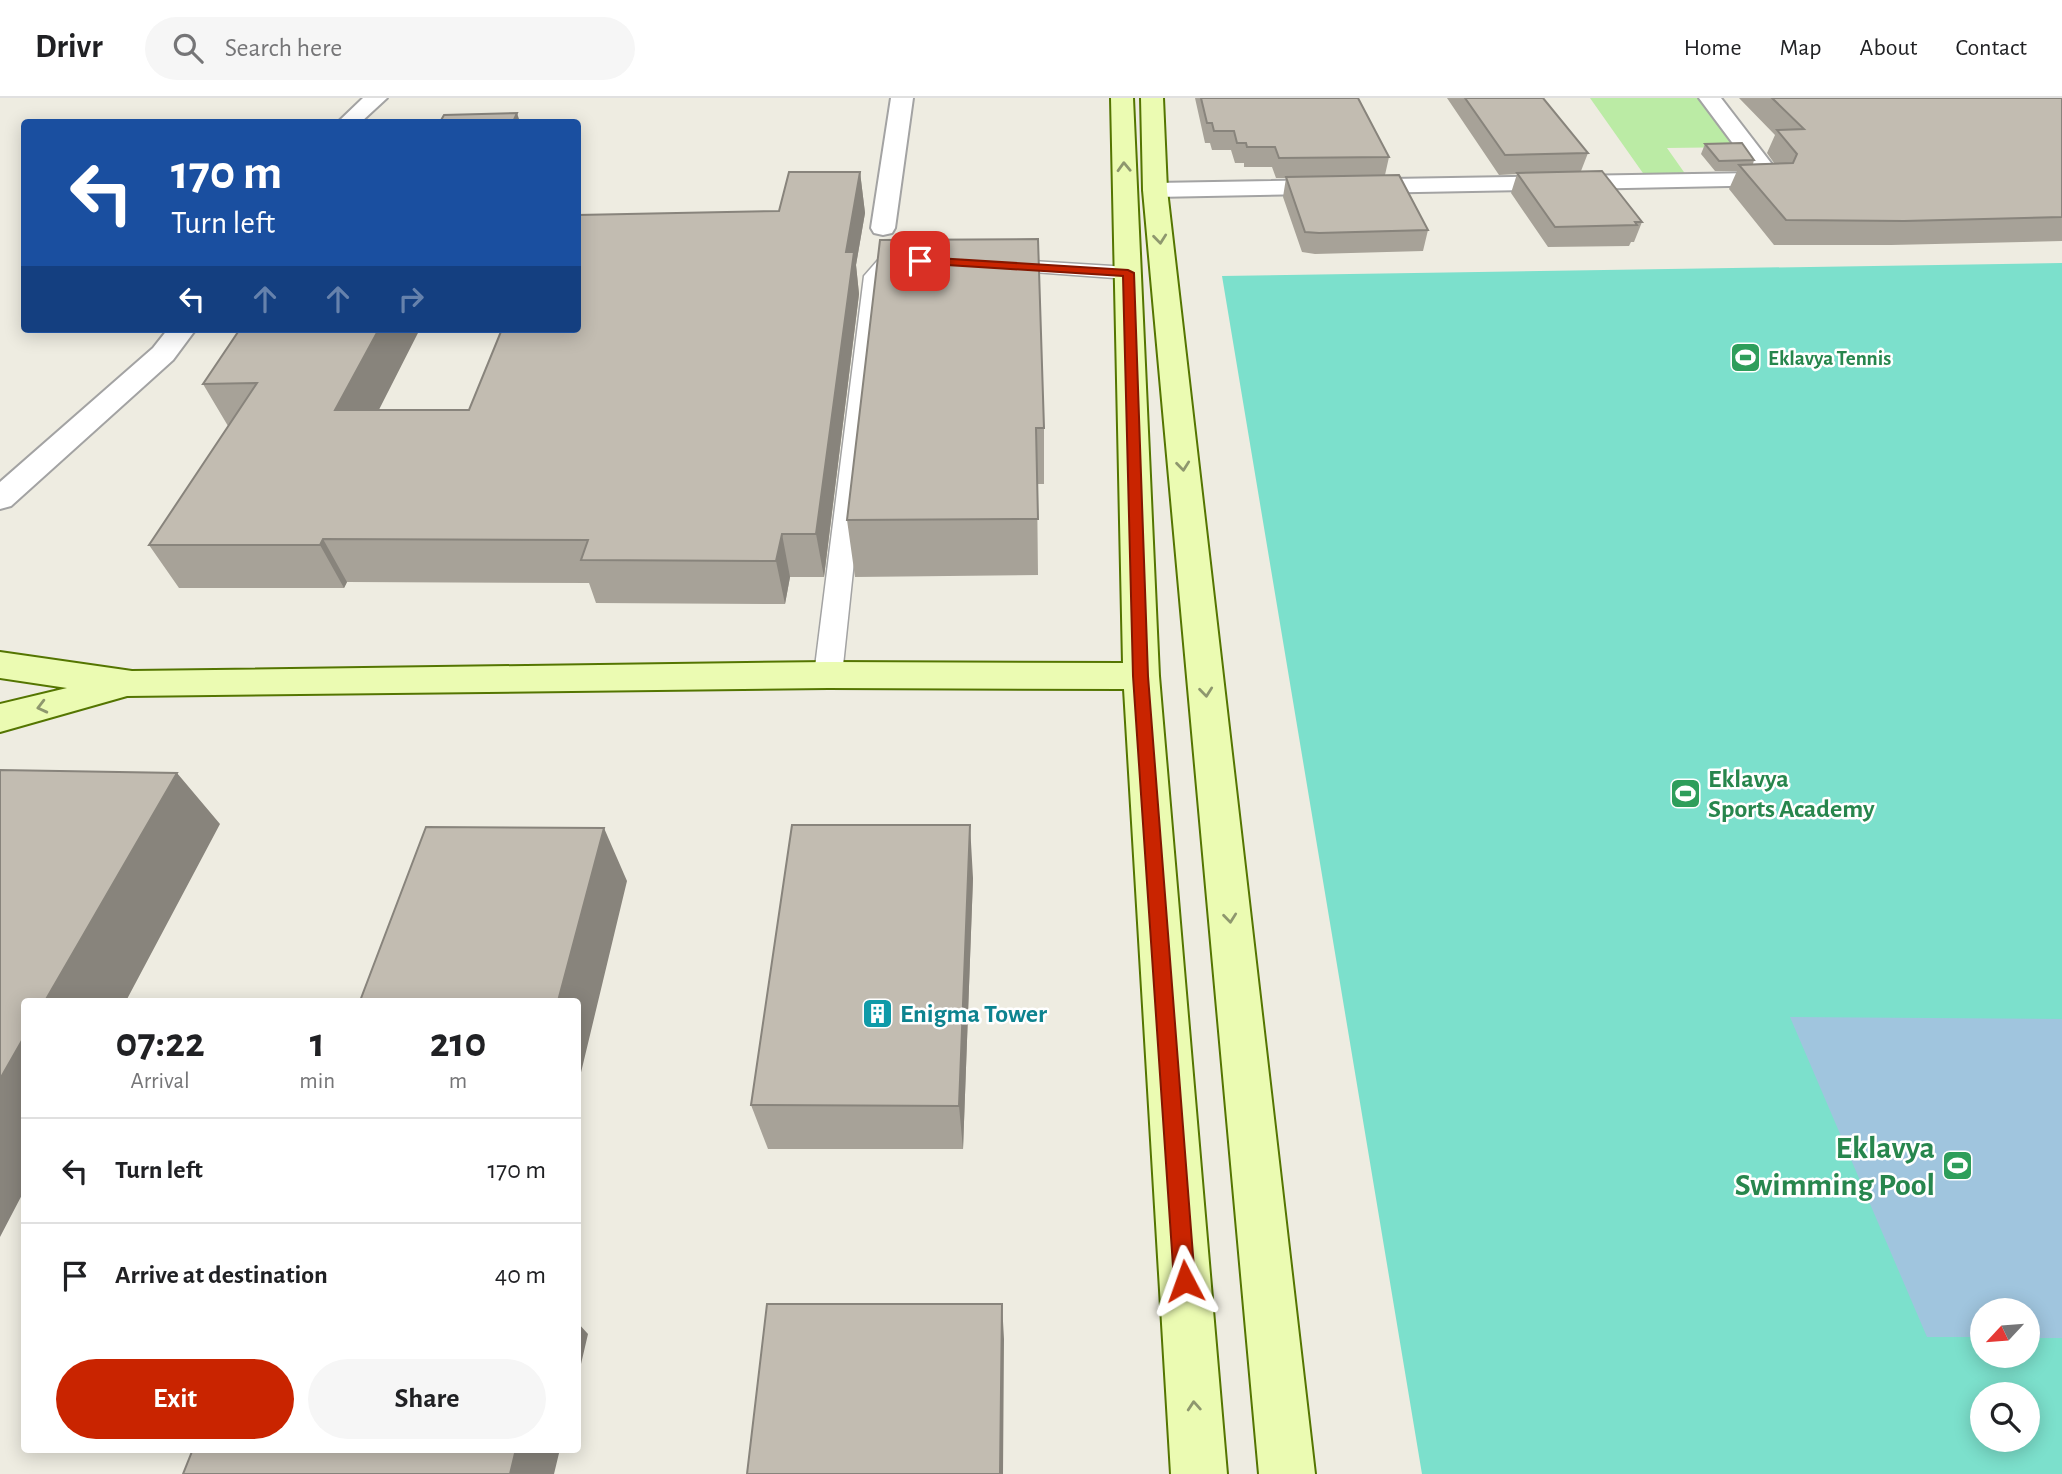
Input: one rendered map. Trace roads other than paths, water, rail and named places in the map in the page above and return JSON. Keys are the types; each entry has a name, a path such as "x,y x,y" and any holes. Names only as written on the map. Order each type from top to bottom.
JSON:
{"street":[{"path":"352,119 376,98"},
{"path":"883,228 902,98"},
{"path":"1122,98 1141,676 1199,1474"},
{"path":"1152,98 1155,190 1287,1474"},
{"path":"1155,190 1772,180 1710,98"},
{"path":"0,499 163,354 179,333"},
{"path":"0,666 132,684 828,675 1141,676"},
{"path":"0,718 132,684"}],"lane":[{"path":"828,675 874,276 884,264 894,259 933,261"},
{"path":"972,264 1128,273"}],"place":[{"name":"Eklavya Tennis","path":"1745,358"},
{"name":"Eklavya Sports Academy","path":"1685,793"},
{"name":"Enigma Tower","path":"877,1013"},
{"name":"Eklavya Swimming Pool","path":"1958,1165"}]}
